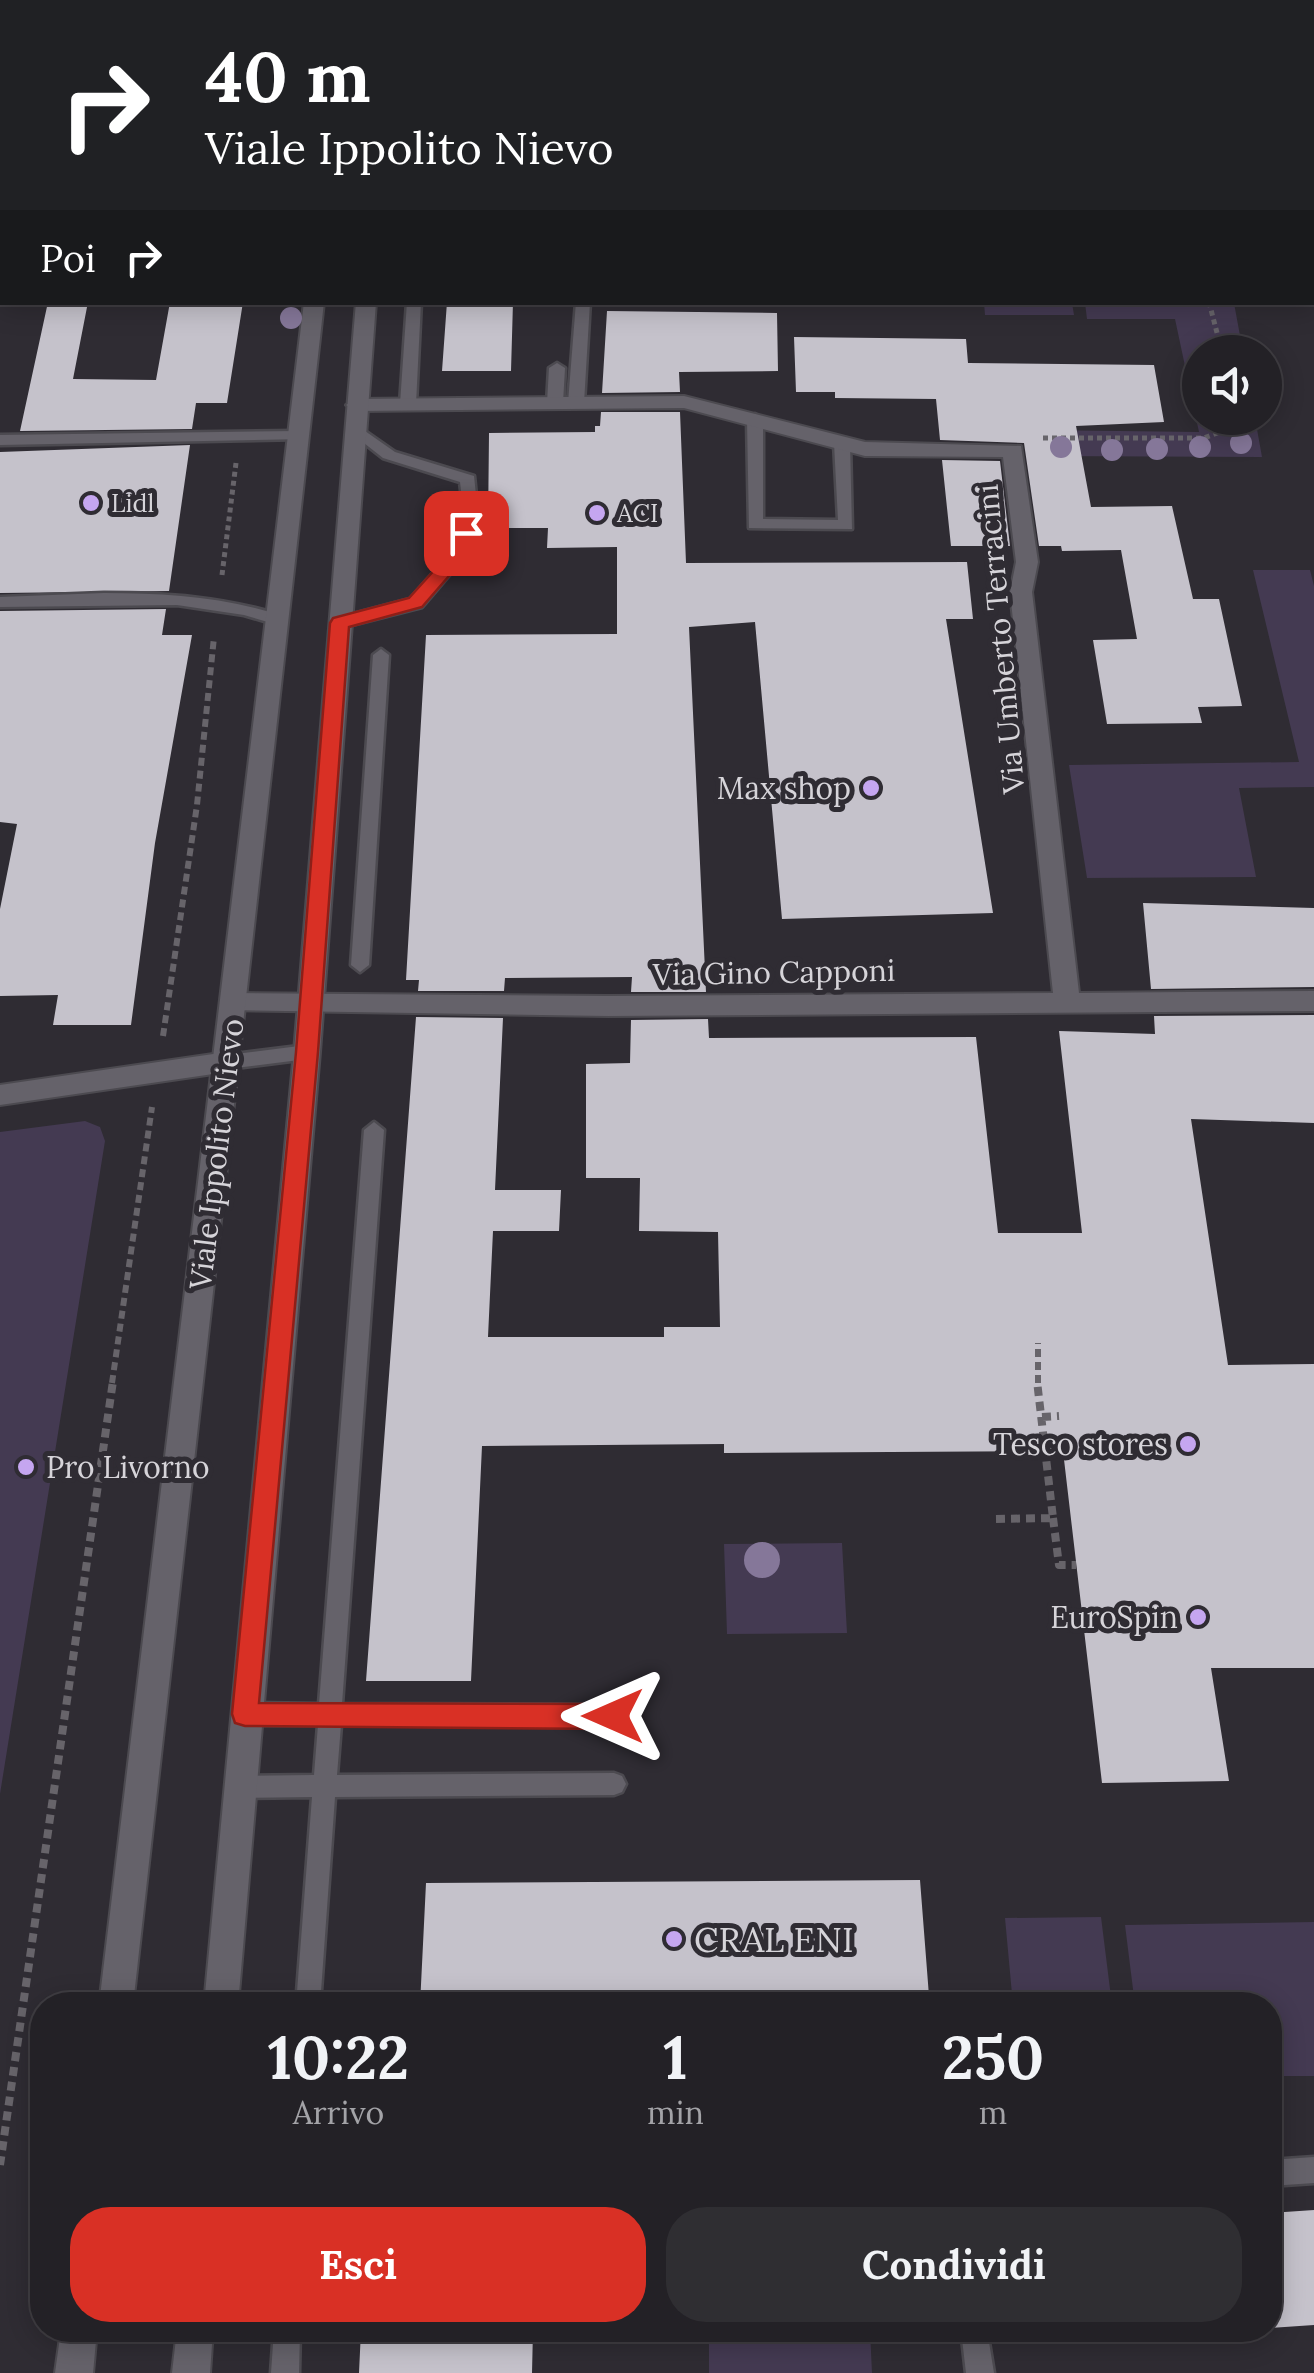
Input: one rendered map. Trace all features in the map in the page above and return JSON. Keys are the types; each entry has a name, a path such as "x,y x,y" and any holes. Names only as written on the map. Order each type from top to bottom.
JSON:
{"main road":[{"name":"Viale Ippolito Nievo","path":"118,1992 314,305"},
{"path":"222,1992 307,1052 366,305"},
{"name":"Via Umberto Terracini","path":"358,405 684,402 865,449 1013,451 1027,562 1021,592 1068,1002"},
{"name":"Via Gino Capponi","path":"234,1002 1314,1001"},
{"path":"0,1095 227,1062"},
{"path":"74,2373 78,2342"},
{"path":"191,2373 194,2342"}],"lane":[{"path":"408,404 414,305"},
{"path":"565,403 582,305"},
{"path":"557,368 565,403"},
{"path":"754,419 755,524 846,525 842,442"},
{"path":"355,430 389,455 468,479 468,494"},
{"path":"0,440 298,436"},
{"path":"340,623 416,603 466,546 466,533"},
{"path":"0,602 188,601 254,610 278,620"},
{"path":"360,965 381,655"},
{"path":"227,1062 307,1052"},
{"path":"309,1992 374,1130"},
{"path":"245,1714 613,1716"},
{"path":"239,1786 614,1784"},
{"path":"1282,2172 1314,2170"},
{"path":"285,2373 286,2342"},
{"path":"976,2342 980,2373"}],"path":[{"path":"1210,305 1218,335"},
{"path":"1039,438 1211,435"},
{"path":"222,569 235,469"},
{"path":"161,1047 196,805 216,623"},
{"path":"0,2165 153,1093"},
{"path":"1038,1342 1042,1417 1059,1565 1076,1565"},
{"path":"1042,1417 1058,1416"},
{"path":"996,1519 1053,1518"}],"shaded area":[{"path":"984,305 1072,305 1074,315 985,315"},
{"path":"1085,305 1234,305 1240,335 1182,335 1182,352 1175,319 1087,319"},
{"path":"1038,430 1258,435 1262,457 1041,456"},
{"path":"1253,570 1310,570 1314,586 1314,787 1239,788 1256,877 1087,878 1069,765 1299,762"},
{"name":"Pro Livorno","path":"85,1121 100,1127 105,1141 0,1794 0,1132"},
{"path":"842,1543 847,1633 727,1634 724,1544"},
{"path":"1101,1917 1110,1992 1012,1992 1005,1918"},
{"path":"1314,1922 1314,2076 1282,2076 1282,1992 1133,1992 1125,1925"},
{"path":"709,2342 871,2342 872,2373 709,2373"}],"building":[{"path":"47,305 87,305 73,379 156,380 169,305 243,305 227,403 196,403 192,429 20,431"},
{"path":"447,305 513,305 511,371 442,371"},
{"path":"607,311 777,313 778,371 679,372 680,392 602,393"},
{"path":"794,337 966,339 968,363 1154,365 1164,422 1076,426 1091,507 1172,506 1193,599 1219,599 1242,706 1198,707 1202,723 1107,724 1093,640 1137,639 1121,550 1062,551 1061,546 1039,546 1024,443 940,440 936,399 835,398 835,392 796,392"},
{"path":"601,412 680,412 686,563 967,562 973,619 946,619 993,913 782,919 755,622 689,627 706,992 631,992 632,977 505,978 504,991 418,991 419,980 406,980 426,635 617,634 617,547 547,548 548,528 488,528 489,433 595,432 595,426 600,426"},
{"name":"Lidl","path":"190,445 169,591 0,593 0,452"},
{"path":"942,460 1000,461 1010,546 951,546"},
{"path":"166,609 162,635 192,635 155,843 131,1025 53,1025 58,995 0,996 0,909 17,824 0,822 0,611"},
{"path":"1143,903 1314,908 1314,987 1151,989"},
{"path":"1314,1015 1314,1123 1191,1119 1228,1365 1314,1364 1314,1668 1211,1668 1229,1781 1102,1783 1063,1451 724,1453 724,1444 482,1446 471,1681 366,1681 416,1017 503,1018 495,1190 561,1190 559,1231 493,1231 488,1337 664,1337 664,1327 720,1327 718,1232 639,1231 640,1178 586,1178 586,1064 630,1063 631,1020 708,1019 709,1038 976,1037 998,1233 1082,1233 1059,1031 1155,1034 1154,1016"},
{"name":"CRAL ENI","path":"920,1880 929,1992 421,1992 426,1883"},
{"path":"1314,2210 1314,2325 1282,2327 1282,2212"},
{"path":"360,2342 533,2342 532,2373 359,2373"}],"place":[{"name":"Lidl","path":"91,503"},
{"name":"ACI","path":"597,513"},
{"name":"Max shop","path":"871,788"},
{"name":"Tesco stores","path":"1188,1444"},
{"name":"Pro Livorno","path":"26,1467"},
{"name":"EuroSpin","path":"1198,1617"},
{"name":"CRAL ENI","path":"674,1939"}],"route":[{"path":"466,533 466,546 416,603 340,623 307,1052 245,1714 613,1716"}]}
